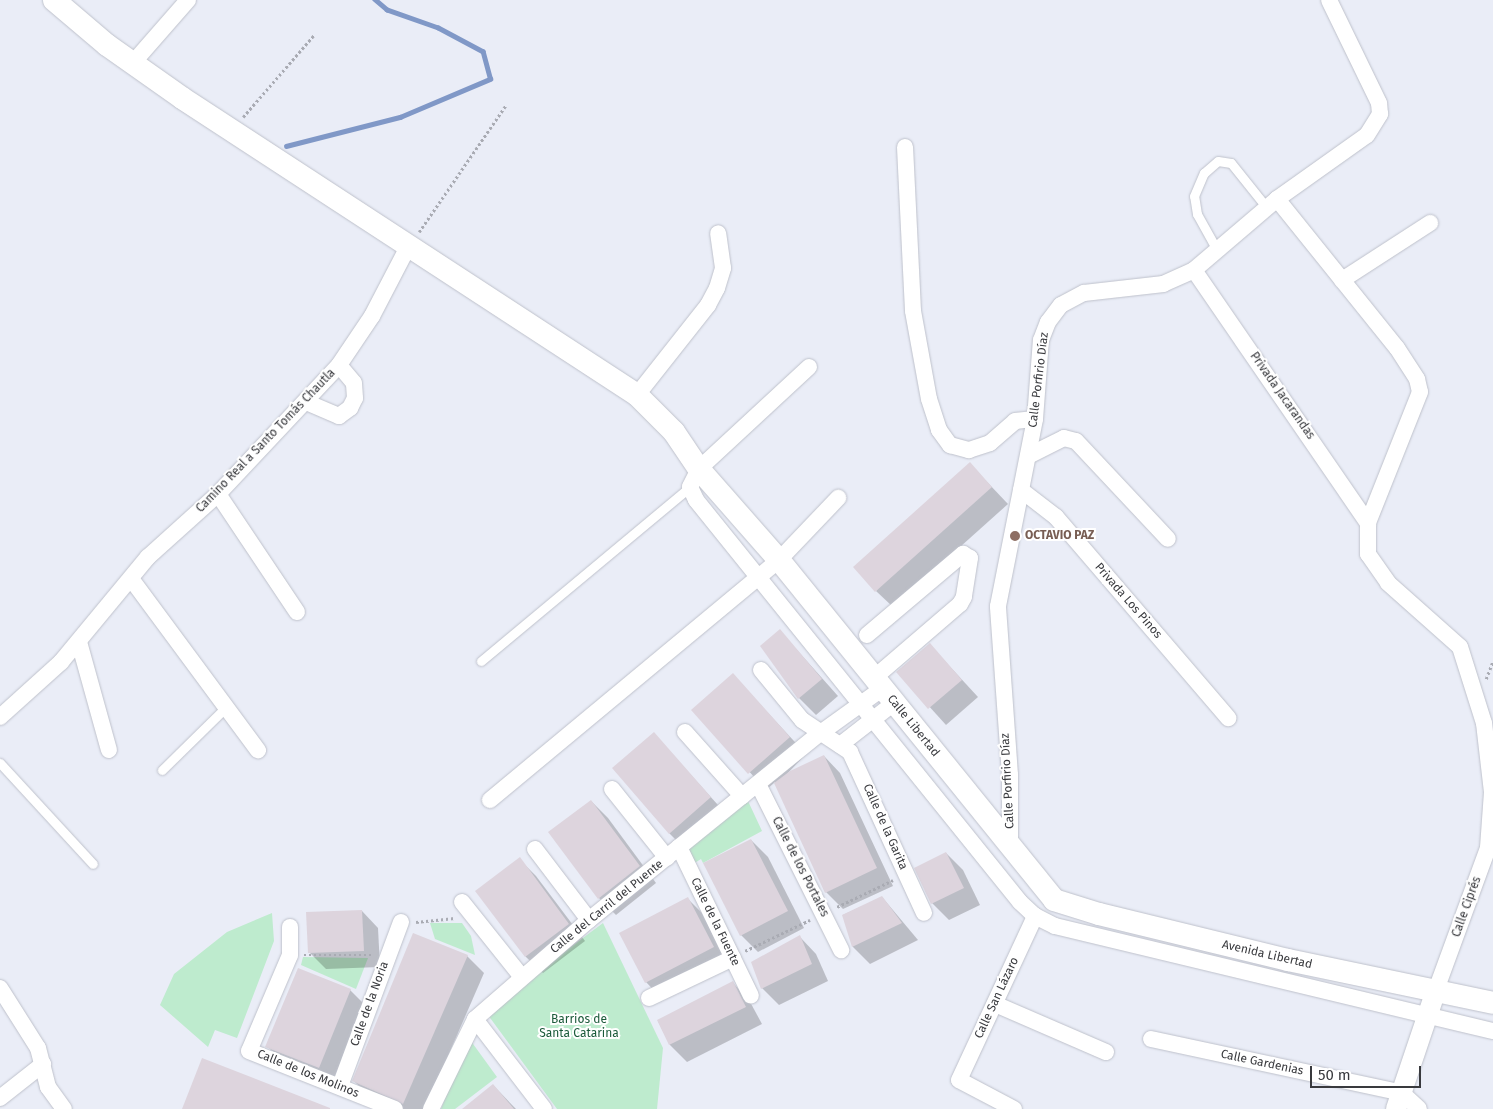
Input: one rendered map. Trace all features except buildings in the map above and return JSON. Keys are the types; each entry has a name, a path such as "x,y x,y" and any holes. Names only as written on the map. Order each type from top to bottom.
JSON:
{"main road":[{"name":"Calle Libertad","path":"54,0 132,64 231,131 410,245 637,395 674,432 695,478 779,560 1046,892"},
{"name":"Avenida Libertad","path":"1046,892 1062,904 1108,917 1288,960 1436,990 1493,1004"}],"street":[{"path":"132,64 188,0"},
{"name":"Calle Porfirio Díaz","path":"1010,847 1010,775 998,606 1035,419 1042,340 1048,322 1061,305 1097,289 1163,284 1194,270 1272,204 1367,136 1380,114 1374,89 1329,0"},
{"path":"906,147 913,311 929,399 939,430 950,445 969,450 990,443 1015,421 1035,419"},
{"path":"1272,204 1342,280 1397,348 1417,379 1420,392 1368,523"},
{"path":"1342,280 1430,223"},
{"path":"637,395 708,306 717,288 723,268 718,233"},
{"name":"Camino Real a Santo Tomás Chautla","path":"0,717 79,642 132,580 148,557 218,494 339,365 372,316 410,245"},
{"name":"Privada Jacarandas","path":"1194,270 1368,523"},
{"path":"306,402 339,416 350,408 355,398 354,383 339,365"},
{"path":"809,367 695,478 696,500 874,718 1020,902 1035,916 1055,926 1427,1017 1493,1031"},
{"path":"1028,456 1064,438 1076,441 1168,539"},
{"name":"Privada Los Pinos","path":"1021,490 1056,518 1228,718"},
{"path":"218,494 297,612"},
{"path":"490,800 779,560 838,498"},
{"name":"Calle Ciprés","path":"1368,523 1368,554 1374,567 1460,647 1477,698 1489,747 1492,821 1488,848 1436,990 1399,1101"},
{"path":"761,670 802,720 818,734 840,745 874,718 884,689 960,604 964,597 970,558 963,554 867,635"},
{"path":"132,580 258,750"},
{"path":"79,642 109,750"},
{"name":"Calle del Carril del Puente","path":"431,1109 475,1019 521,976 818,734 860,702 884,689"},
{"path":"685,732 742,796"},
{"name":"Calle de la Garita","path":"840,745 856,762 924,913"},
{"name":"Calle de los Portales","path":"758,784 842,950"},
{"path":"612,789 667,858"},
{"name":"Calle de la Fuente","path":"679,847 751,996"},
{"path":"535,849 589,920"},
{"path":"462,902 521,976"},
{"name":"Calle San Lázaro","path":"1014,1109 959,1080 996,1004 1035,916"},
{"name":"Calle de la Noria","path":"340,1086 402,922"},
{"path":"290,927 290,955"},
{"name":"Calle de los Molinos","path":"290,955 249,1051 395,1109"},
{"path":"649,998 733,958"},
{"path":"0,988 38,1048 48,1087 64,1109"},
{"path":"996,1004 1106,1052"},
{"path":"475,1019 544,1109"},
{"name":"Calle Gardenias","path":"1151,1039 1399,1101"},
{"path":"0,1098 43,1064"},
{"path":"1399,1101 1419,1109"}],"lane":[{"path":"1217,250 1197,214 1194,196 1204,174 1218,161 1231,163 1272,204"},
{"path":"481,661 695,478"},
{"path":"162,770 226,707"},
{"path":"0,763 93,864"}],"path":[{"path":"231,131 314,35"},
{"path":"410,245 506,105"},
{"path":"733,958 906,875"},
{"path":"402,922 474,917"},
{"path":"290,955 388,955"}],"green space":[{"path":"748,801 762,831 703,863 701,859 693,864 686,850"},
{"path":"272,913 274,941 237,1038 215,1030 208,1047 160,1005 174,974 227,932"},
{"path":"430,923 462,923 471,936 475,955 435,939"},
{"name":"Barrios de Santa Catarina","path":"603,923 663,1048 657,1109 557,1109 485,1011"},
{"path":"303,957 368,958 356,989 301,965"},
{"path":"468,1037 497,1077 455,1109 441,1109"}],"waterway":[{"path":"286,146 400,117 490,79 483,52 438,28 387,10 375,0"}],"place":[{"name":"OCTAVIO PAZ","path":"1015,536"}]}
